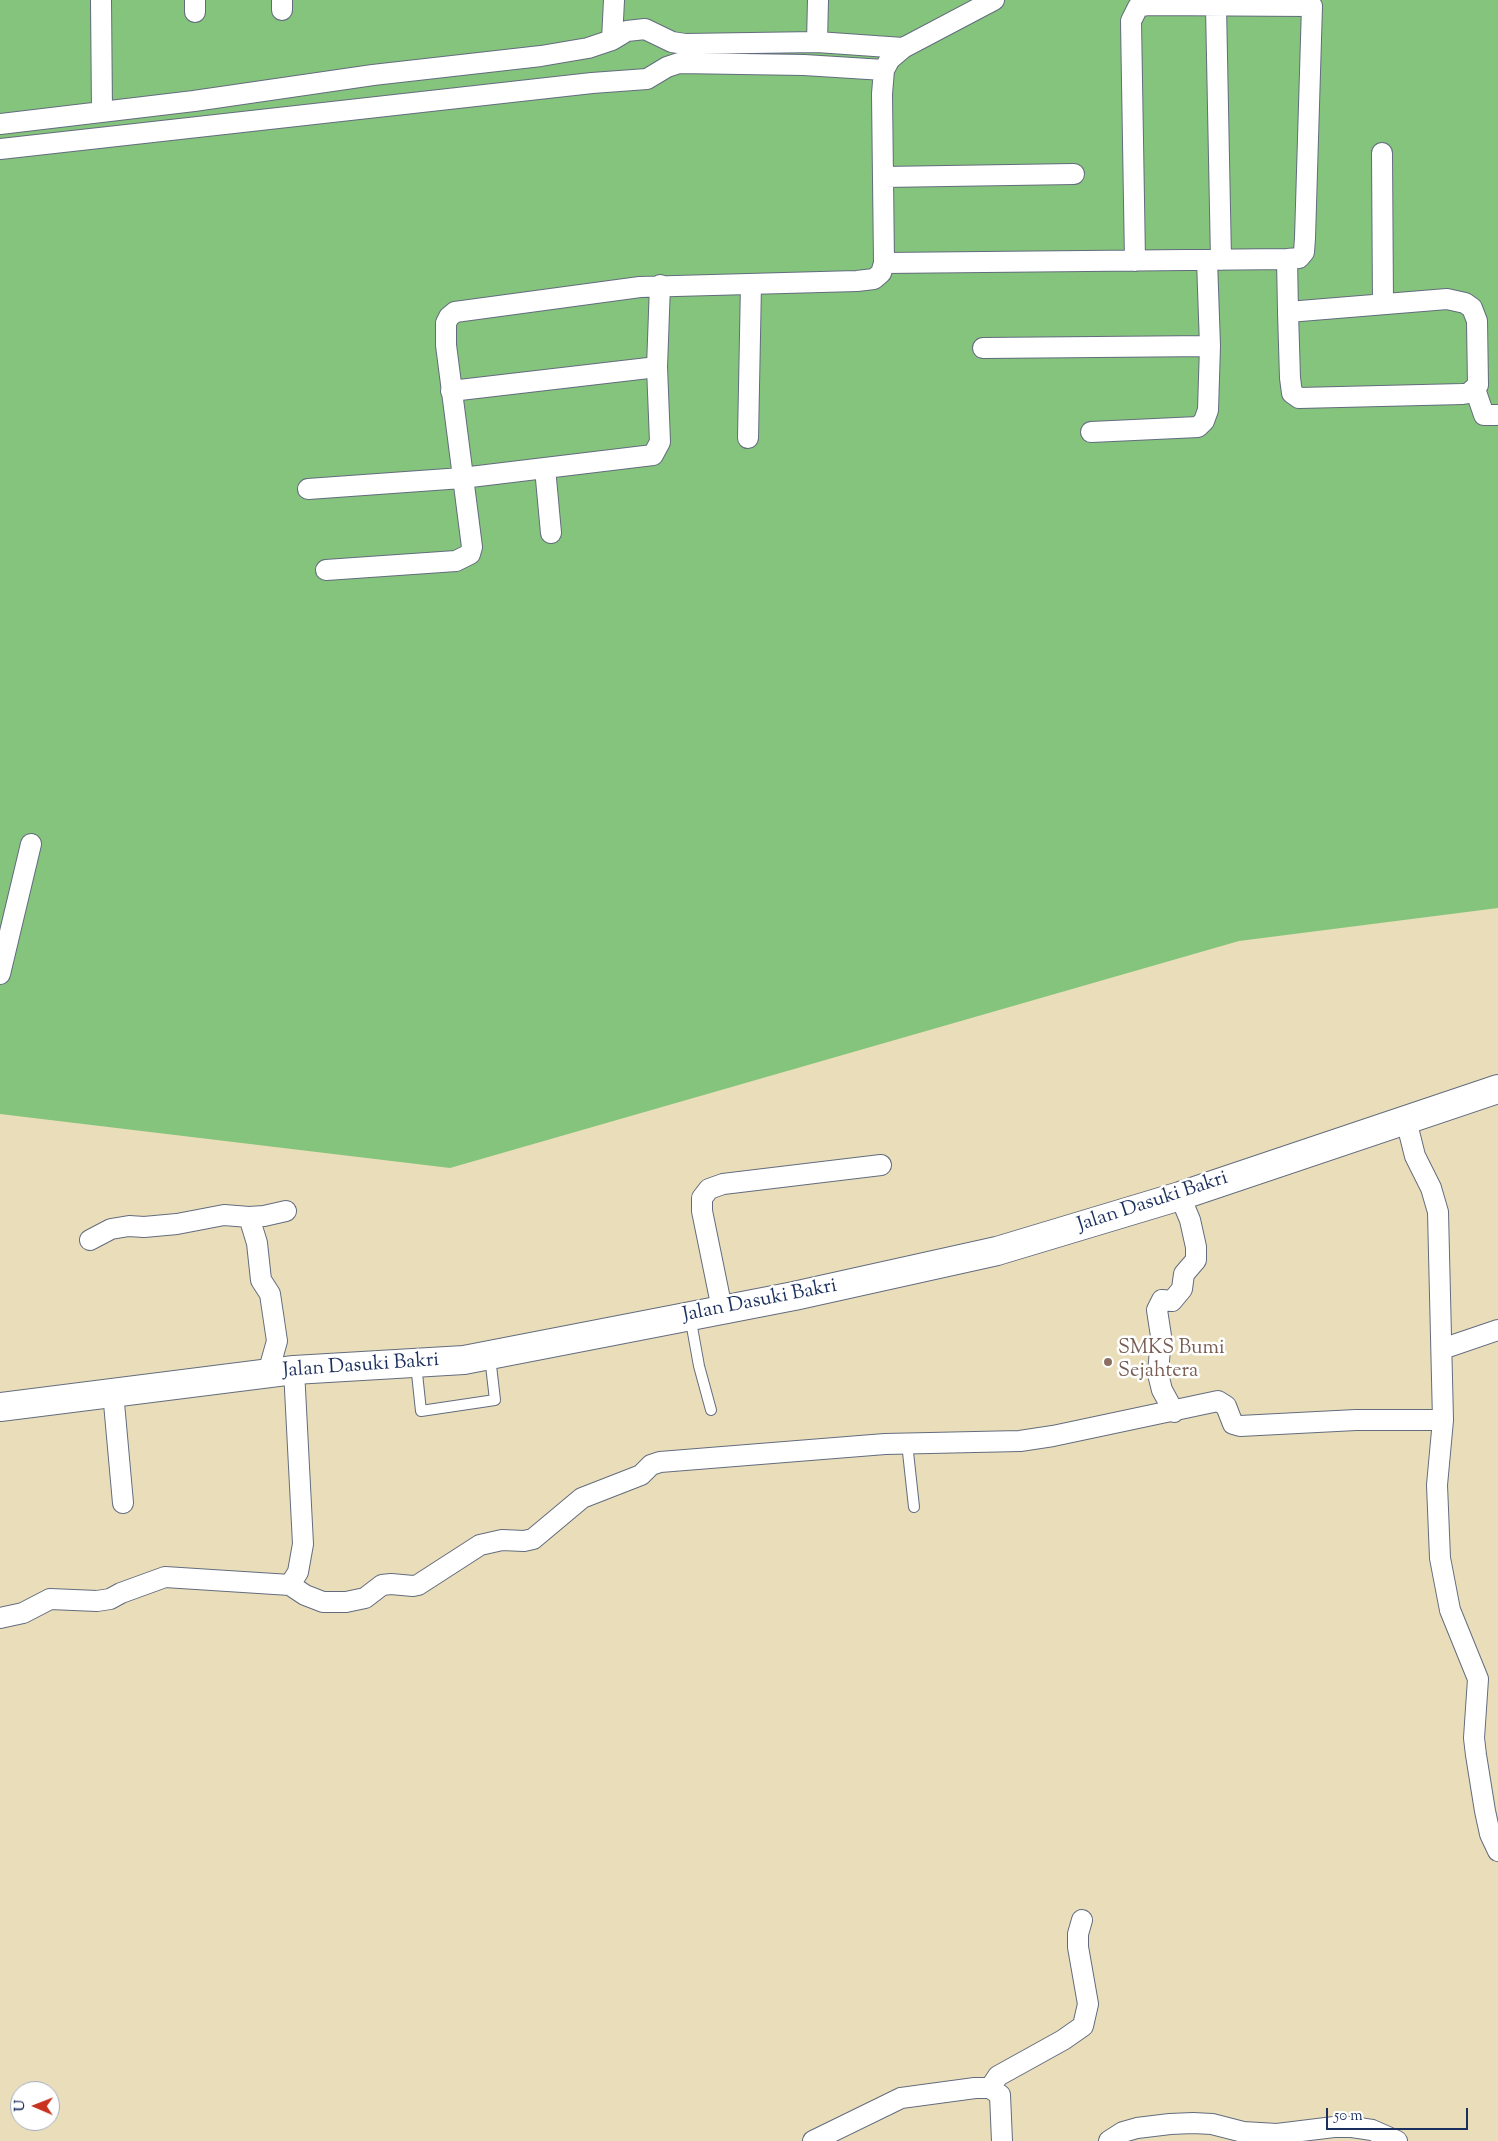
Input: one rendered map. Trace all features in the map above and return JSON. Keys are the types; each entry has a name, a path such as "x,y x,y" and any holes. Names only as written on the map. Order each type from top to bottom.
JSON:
{"main road":[{"name":"Jalan Dasuki Bakri","path":"0,1407 281,1372 464,1360 794,1296 997,1251 1180,1196 1498,1089"}],"street":[{"path":"101,0 102,112"},
{"path":"612,40 614,0"},
{"path":"817,42 818,0"},
{"path":"326,570 456,561 470,554 472,548 445,333 449,317 455,312 660,286 874,279 881,273 884,263 882,94 884,70 890,59 903,48 994,0"},
{"path":"884,263 1135,261 1298,258 1304,252 1305,238 1312,6 1148,5 1138,7 1131,21 1135,261"},
{"path":"1091,432 1198,426 1204,421 1208,410 1214,260 1216,6"},
{"path":"0,124 373,75 541,56 588,48 612,40 628,31 646,29 672,42 685,44 817,42 903,48"},
{"path":"0,148 582,84 621,80 647,80 668,66 679,63 884,70"},
{"path":"1382,153 1383,304"},
{"path":"884,177 1074,174"},
{"path":"1287,259 1288,312 1290,378 1292,393 1299,398 1462,394 1474,390 1478,385 1477,321 1472,308 1465,303 1447,299 1288,312"},
{"path":"748,438 751,284"},
{"path":"308,489 462,478 653,455 660,442 657,367 660,286"},
{"path":"983,348 1210,346"},
{"path":"451,391 657,367"},
{"path":"1474,390 1484,415 1498,415"},
{"path":"544,468 551,533"},
{"path":"0,974 31,844"},
{"path":"1406,1120 1415,1156 1431,1188 1438,1212 1443,1420 1438,1486 1440,1558 1450,1610 1478,1679 1475,1747 1490,1834 1498,1851"},
{"path":"722,1309 702,1211 702,1198 709,1189 723,1184 880,1165"},
{"path":"1174,1412 1162,1390 1158,1374 1161,1336 1157,1310 1162,1300 1172,1301 1182,1289 1184,1274 1196,1260 1196,1247 1190,1220 1180,1196"},
{"path":"90,1240 110,1229 129,1226 144,1228 178,1224 224,1215 249,1217 286,1211"},
{"path":"249,1217 256,1243 261,1280 270,1294 303,1544 298,1572 290,1585"},
{"path":"1442,1349 1498,1330"},
{"path":"113,1392 123,1503"},
{"path":"0,1618 23,1613 50,1599 97,1601 110,1599 165,1577 290,1585 305,1595 323,1602 346,1602 365,1598 382,1585 412,1586 480,1545 502,1540 524,1541 533,1539 582,1498 641,1475 651,1465 660,1462 907,1443 1020,1441 1174,1412 1218,1401 1226,1406 1233,1424 1240,1426 1356,1420 1443,1420"},
{"path":"990,2088 998,2076 1069,2037 1083,2026 1088,2004 1078,1948 1078,1934 1082,1920"},
{"path":"813,2141 902,2098 975,2088 990,2088 1000,2095 1002,2141"},
{"path":"1109,2141 1123,2132 1137,2128 1192,2123 1212,2124 1243,2132 1277,2134 1334,2126 1352,2127 1372,2130 1397,2141"}],"lane":[{"path":"690,1316 699,1366 711,1410"},
{"path":"416,1363 421,1411 495,1400 490,1355"},
{"path":"907,1443 914,1507"}],"green space":[{"path":"0,0 1498,0 1498,908 1239,941 450,1168 0,1114"}],"place":[{"name":"SMKS Bumi Sejahtera","path":"1108,1362"}]}
